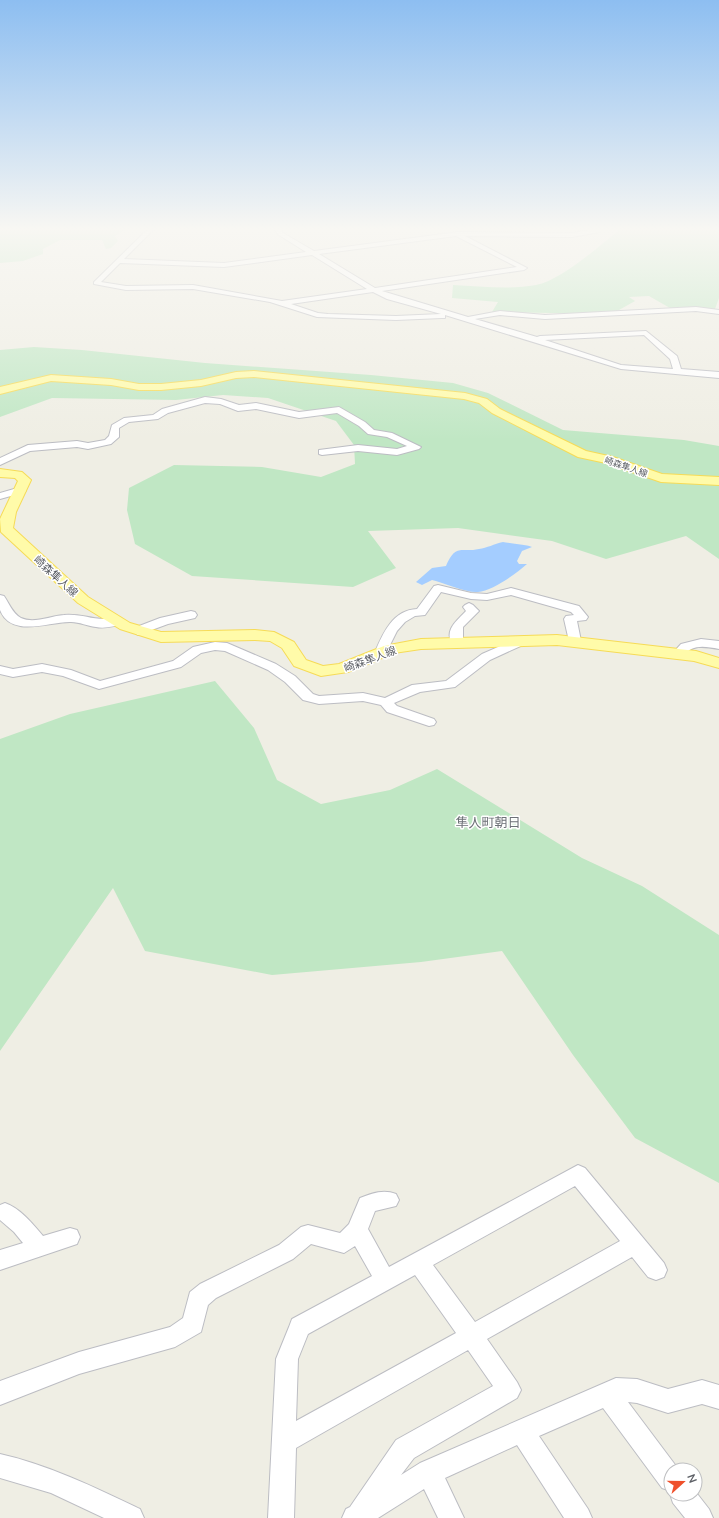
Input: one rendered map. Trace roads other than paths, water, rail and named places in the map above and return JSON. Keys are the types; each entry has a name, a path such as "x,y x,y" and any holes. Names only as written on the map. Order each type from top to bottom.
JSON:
{"main road":[{"name":"崎森隼人線","path":"0,391 30,382 51,378 70,378 80,381 161,387 190,385 254,374 465,396 483,401 496,411 582,454 608,460 661,478 719,481"},
{"path":"0,473 12,474 24,478 25,480 21,490"},
{"name":"崎森隼人線","path":"21,490 7,518 5,524 6,529 83,600 138,631 177,638 256,635 274,637 288,644 300,663 328,672 342,669 381,652 421,644 557,640 702,657 719,663"}],"street":[{"path":"261,299 317,315 396,318 460,317 513,313 544,317 696,309 719,312"},
{"path":"282,304 316,299"},
{"path":"396,299 532,338 610,364 719,375"},
{"path":"532,338 646,333 674,358 678,372"},
{"path":"0,462 28,448 76,444 88,446 108,442 114,437 115,427 121,423 135,418 155,417 165,411 205,400 221,402 238,408 256,406 299,415 339,410 362,424 371,432 389,435 416,447 398,452 358,448 322,452"},
{"path":"0,496 21,490"},
{"path":"381,652 396,624 407,614 421,612 438,588 465,595 487,597 511,591 576,609 582,617 570,619 575,641"},
{"path":"0,598 9,614 19,622 32,623 66,618 93,624 108,625 119,621"},
{"path":"457,643 455,629 459,622 473,611 469,607"},
{"path":"138,631 164,621 191,615"},
{"path":"0,677 42,668 66,673 99,685 177,664 197,650 215,646 227,647 272,667 290,679 308,697 319,700 363,697 386,702 417,688 450,684 486,657 521,641"},
{"path":"677,654 683,646 694,643 704,642 719,645"},
{"path":"0,670 13,673"},
{"path":"386,702 392,709 429,722"},
{"path":"281,1518 287,1359 300,1327 578,1174 656,1270"},
{"path":"0,1393 79,1363 175,1336 193,1324 198,1299 208,1291 286,1252 308,1234 344,1243 357,1230 367,1204 389,1200"},
{"path":"5,1212 21,1225 38,1247"},
{"path":"357,1230 385,1279"},
{"path":"0,1260 70,1237"},
{"path":"283,1442 634,1244"},
{"path":"356,1517 405,1449 509,1390 419,1262"},
{"path":"356,1517 429,1472 523,1433 616,1390 636,1391 668,1401 702,1392 719,1397"},
{"path":"608,1394 663,1469"},
{"path":"523,1433 579,1518"},
{"path":"0,1466 31,1474 74,1491 131,1518"},
{"path":"429,1472 451,1518"},
{"path":"688,1502 700,1518"}],"water":[{"path":"503,542 532,547 522,551 517,561 519,564 527,564 510,577 490,589 473,592 432,580 422,585 416,582 432,568 446,566 453,554 460,550 473,550"}],"district":[{"name":"隼人町朝日","path":"488,822"}]}
